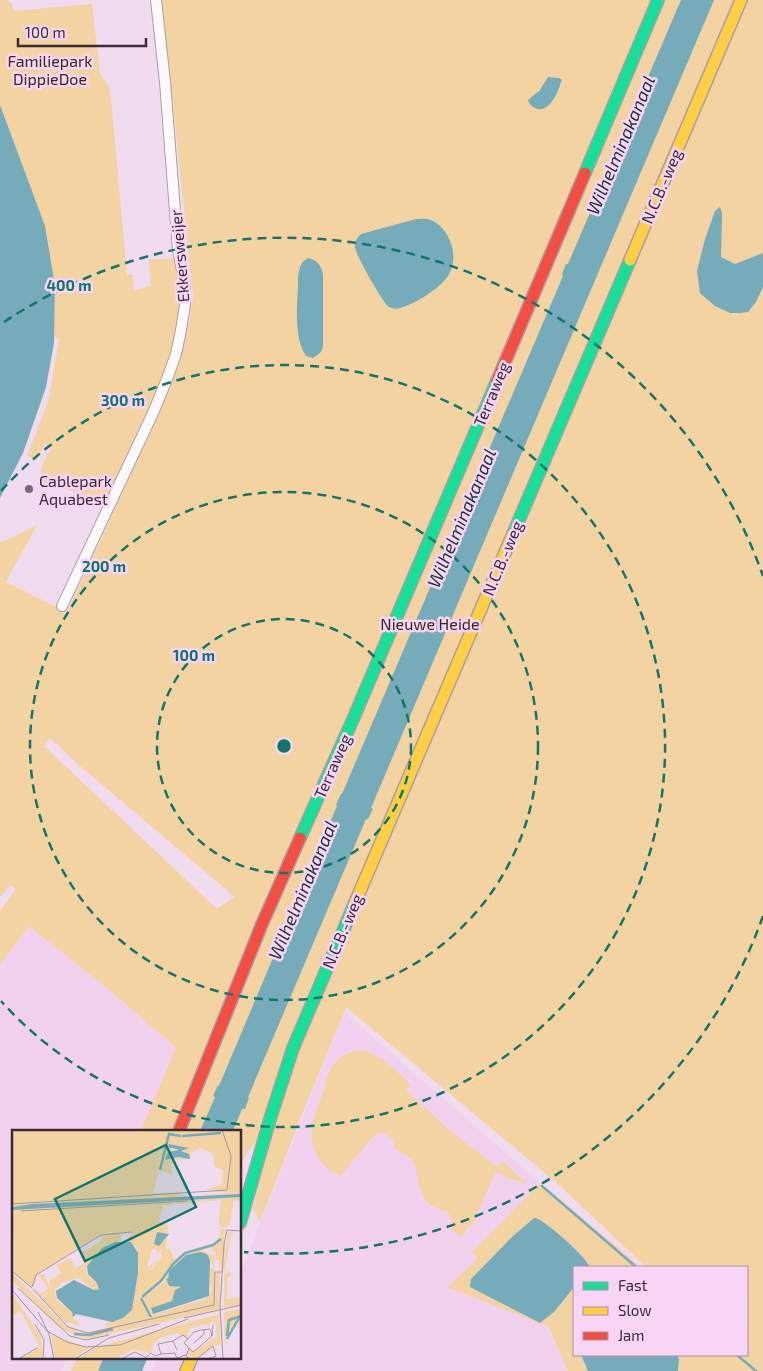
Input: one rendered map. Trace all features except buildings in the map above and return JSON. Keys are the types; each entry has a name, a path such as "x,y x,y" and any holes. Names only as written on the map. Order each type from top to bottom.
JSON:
{"street":[{"name":"Ekkersweijer","path":"62,606 153,413 176,354 181,330 185,304 184,285 178,250 165,82 156,0"},
{"name":"Terraweg","path":"179,1130 262,924 354,717 658,0"},
{"name":"N.C.B.-weg","path":"241,1220 292,1048 741,0"},
{"path":"186,1371 192,1358"}],"shaded area":[{"path":"29,926 113,993 194,1064 166,1130 12,1130 12,1358 67,1358 61,1371 0,1371 0,965"},
{"path":"344,1012 540,1183 472,1253 479,1258 452,1289 549,1327 568,1371 152,1371 158,1358 241,1358 241,1272"}],"green space":[{"name":"Familiepark DippieDoe","path":"0,0 6,0 12,4 13,11 92,4 100,74 110,88 127,275 132,275 134,290 151,286 149,260 179,258 182,296 179,328 166,373 150,414 109,499 88,496 42,482 41,472 44,460 51,448 45,444 37,460 27,456 48,402 59,340 54,335 55,286 18,153 0,105"},
{"name":"Nieuwe Heide","path":"162,0 763,0 763,1371 678,1371 678,1356 748,1356 748,1266 645,1266 558,1184 346,1007 260,1222 253,1208 271,1129 314,979 283,1055 257,1141 241,1164 241,1130 233,1130 243,1106 218,1088 218,1085 200,1130 141,1130 176,1048 113,993 29,926 0,965 0,911 16,889 11,885 0,897 0,542 37,525 6,582 67,612 170,387 185,342 193,295","holes":["50,738 81,767 235,897 217,909 44,746"]},
{"path":"361,1050 382,1059 394,1068 411,1085 406,1090 449,1130 497,1167 502,1161 528,1184 508,1178 496,1171 471,1227 467,1227 462,1237 451,1230 450,1216 447,1212 433,1207 424,1198 413,1160 393,1147 396,1141 385,1134 377,1133 341,1176 326,1167 316,1154 312,1139 314,1118 332,1066 344,1055"},
{"path":"540,1183 640,1266 590,1266 533,1219 513,1236 471,1279 555,1311 573,1288 573,1356 582,1356 588,1371 568,1371 549,1327 447,1288 478,1258 471,1253"},
{"path":"77,1358 104,1358 98,1371 71,1371"}],"water":[{"name":"Wilhelminakanaal","path":"681,0 714,0 371,808 373,809 368,819 366,819 248,1097 245,1109 242,1109 233,1130 200,1130 336,805 563,276 566,264 568,264"},
{"path":"548,77 562,80 556,96 550,104 542,109 537,109 528,100 540,90"},
{"path":"0,105 45,226 55,286 54,343 46,387 23,453 0,498"},
{"path":"720,207 722,214 721,257 735,264 763,253 763,287 756,302 748,312 730,313 715,306 700,293 697,271 705,239 715,211"},
{"path":"416,219 431,220 444,230 452,245 452,269 439,286 426,295 406,306 398,309 392,308 381,297 365,269 355,247 355,242 361,234"},
{"path":"308,258 318,263 323,274 323,348 313,358 306,356 302,349 297,322 299,271 302,263"},
{"path":"536,1218 566,1240 589,1266 573,1266 573,1288 555,1311 540,1323 470,1287 471,1279 513,1236"},
{"path":"678,1356 679,1359 678,1371 588,1371 582,1357"},
{"path":"104,1358 148,1358 142,1371 98,1371"}],"waterway":[{"path":"542,1186 635,1266"},
{"path":"738,1356 756,1371"}],"traffic: fast":[{"path":"585,173 658,0"},
{"path":"513,534 630,260"},
{"path":"300,838 354,717 497,381"},
{"path":"241,1220 293,1048 354,905"}],"traffic: slow":[{"path":"630,260 741,0"},
{"path":"354,905 513,534"},
{"path":"186,1371 192,1358"}],"traffic: jam":[{"path":"497,381 585,173"},
{"path":"179,1130 262,924 300,838"}],"place":[{"name":"Cablepark Aquabest","path":"29,489"}]}
